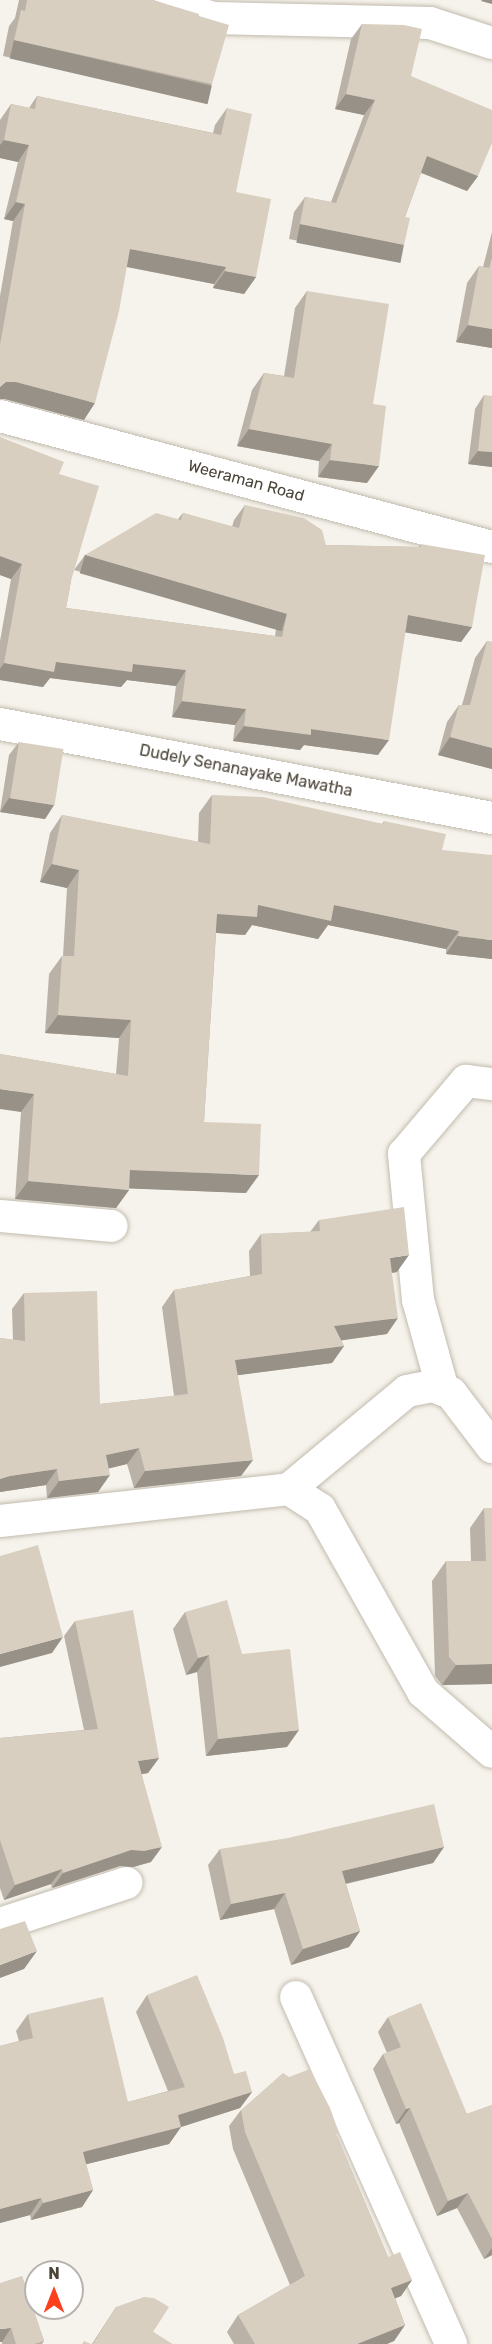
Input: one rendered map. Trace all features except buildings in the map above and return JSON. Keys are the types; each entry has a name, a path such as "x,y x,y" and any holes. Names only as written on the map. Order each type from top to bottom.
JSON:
{"street":[{"path":"157,0 213,18 430,23 492,43"},
{"name":"Weeraman Road","path":"0,416 492,546"},
{"name":"Dudely Senanayake Mawatha","path":"0,724 492,818"},
{"path":"443,1390 418,1300 405,1154 466,1081 492,1084"},
{"path":"0,1216 112,1226"},
{"path":"0,1521 289,1489 407,1391 434,1386 451,1394 492,1447"},
{"path":"289,1489 320,1509 423,1692 492,1752"},
{"path":"0,1924 126,1883"},
{"path":"296,1997 451,2344"}]}
